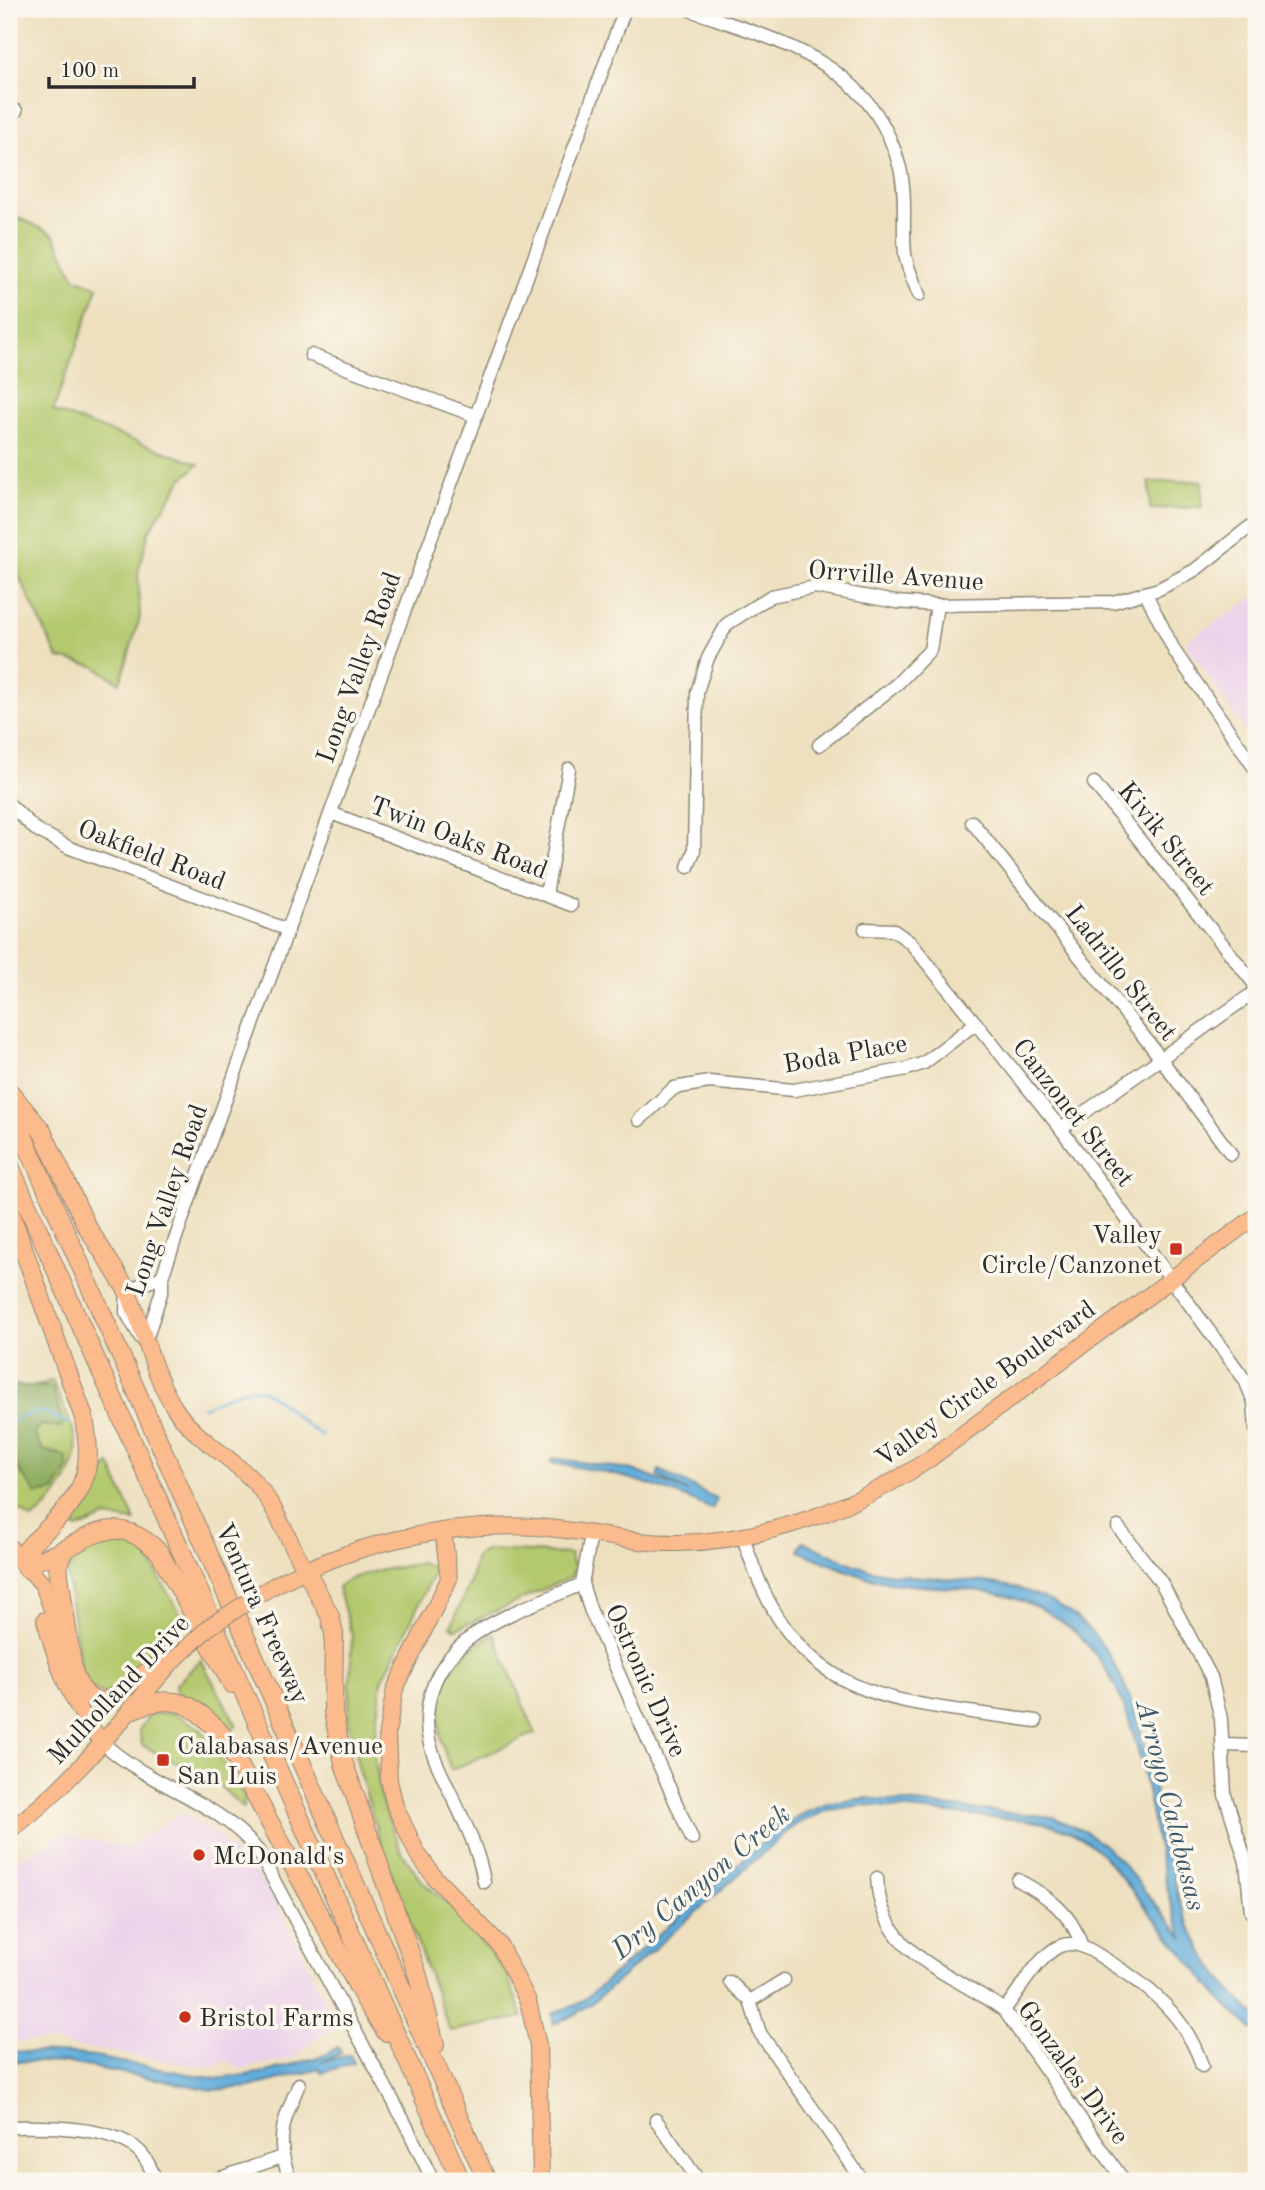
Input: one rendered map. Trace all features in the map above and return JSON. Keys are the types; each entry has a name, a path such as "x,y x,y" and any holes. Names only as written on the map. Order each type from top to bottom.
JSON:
{"highway":[{"path":"9,1091 42,1131 86,1225 127,1290"},
{"name":"Ventura Freeway","path":"9,1104 487,2181"},
{"name":"Ventura Freeway","path":"9,1164 275,1757 461,2181"},
{"path":"9,1209 83,1415 89,1440 89,1458 82,1487 71,1507 25,1549 23,1562 44,1560 79,1539 101,1531 127,1532 153,1547 275,1757"},
{"path":"64,1549 58,1565 73,1670"},
{"path":"305,1568 330,1616 334,1634 333,1712 344,1764 425,2001 440,2073"},
{"path":"131,1710 157,1700 169,1699 201,1714 224,1737 364,1998 415,2078"}],"main road":[{"name":"Valley Circle Boulevard","path":"305,1568 374,1544 443,1531 538,1527 664,1543 743,1536 823,1514 907,1474 1256,1216"},
{"path":"127,1290 141,1321 145,1344 178,1412 200,1436 260,1487 305,1568"},
{"path":"443,1531 449,1579 395,1689 387,1733 389,1780 395,1806 417,1853 435,1878 499,1944 528,2001 537,2045 541,2181"},
{"path":"9,1546 43,1586 73,1670 82,1690 91,1697 111,1698 122,1694 145,1673 173,1661"},
{"path":"23,1562 36,1587 63,1681 86,1722 103,1743"},
{"name":"Mulholland Drive","path":"9,1830 50,1797 103,1743 173,1661 209,1627 305,1568"}],"street":[{"name":"Long Valley Road","path":"145,1344 162,1290 162,1278 625,9"},
{"path":"687,9 807,52 845,78 866,99 886,131 900,169 905,257 919,295"},
{"path":"311,355 477,416"},
{"name":"Orrville Avenue","path":"688,867 694,851 697,692 708,658 727,624 771,596 815,587 896,602 937,605 1095,604 1146,594 1195,570 1256,522"},
{"path":"1146,594 1175,652 1256,770"},
{"path":"819,745 897,684 930,650 937,605"},
{"path":"546,894 569,769"},
{"name":"Kivik Street","path":"1094,783 1256,988"},
{"name":"Oakfield Road","path":"9,804 35,829 70,848 288,930"},
{"name":"Twin Oaks Road","path":"331,813 572,905"},
{"name":"Ladrillo Street","path":"972,821 1161,1058 1231,1154"},
{"name":"Canzonet Street","path":"865,929 893,930 901,934 1061,1129 1245,1380 1254,1402 1256,1430"},
{"path":"1061,1129 1256,988"},
{"name":"Boda Place","path":"639,1121 674,1088 709,1082 794,1090 907,1069 924,1063 976,1023"},
{"path":"127,1290 162,1278"},
{"path":"1118,1527 1161,1582 1211,1677 1221,1719 1225,1795 1246,1862 1251,1912"},
{"name":"Ostronic Drive","path":"591,1535 582,1584 590,1609 692,1839"},
{"path":"743,1536 756,1579 787,1635 828,1671 889,1699 1036,1721"},
{"path":"484,1882 480,1857 429,1743 426,1716 431,1690 439,1669 465,1640 498,1621 582,1584"},
{"path":"103,1743 120,1759 233,1824 258,1851 407,2126 433,2181"},
{"path":"1222,1745 1256,1746"},
{"name":"Gonzales Drive","path":"877,1878 880,1904 893,1930 909,1950 929,1968 983,1995 1004,2010 1124,2181"},
{"path":"1018,1880 1040,1892 1063,1911 1076,1931 1080,1944"},
{"path":"1004,2010 1047,1953 1062,1945 1080,1944 1157,1995 1174,2013 1202,2066"},
{"path":"750,2001 784,1980"},
{"path":"730,1982 750,2001 760,2033 863,2181"},
{"path":"291,2181 282,2157 283,2122 299,2084"},
{"path":"656,2120 699,2181"},
{"path":"9,2127 62,2129 124,2140 140,2152 156,2181"},
{"path":"211,2181 282,2157"}],"shaded area":[{"path":"1256,596 1256,746 1185,642"},
{"path":"179,1813 216,1834 270,1889 339,2028 320,2035 293,2058 242,2069 227,2061 210,2068 42,2041 9,2042 9,1862 46,1845 60,1833 126,1848"}],"green space":[{"path":"9,213 53,234 75,278 98,287 53,411 199,464 182,479 149,531 138,573 140,617 120,683 94,666 58,658 9,556"},
{"path":"1202,481 1202,507 1150,509 1149,482"},
{"path":"52,1380 75,1436 75,1459 65,1483 49,1504 32,1519 9,1503 9,1402 12,1397"},
{"path":"9,1385 52,1387 63,1424 61,1427 40,1425 34,1434 43,1450 66,1456 68,1468 54,1491 37,1494 17,1468 9,1464"},
{"path":"110,1464 135,1521 106,1517 77,1529 73,1524 82,1503"},
{"path":"111,1538 141,1546 182,1617 118,1687 104,1695 83,1683 67,1575 75,1554"},
{"path":"488,1550 570,1554 572,1564 576,1565 571,1577 456,1629 451,1626 470,1583 476,1556"},
{"path":"421,1563 432,1566 434,1572 382,1681 374,1748 381,1799 401,1852 424,1883 459,1914 506,1972 523,2017 450,2031 381,1845 358,1766 348,1722 352,1636 338,1587 365,1574"},
{"path":"494,1634 535,1733 451,1770 440,1729 441,1692 448,1675 459,1660 474,1646"},
{"path":"201,1660 237,1726 228,1732 206,1710 176,1691 175,1685"},
{"path":"173,1713 201,1729 245,1797 243,1808 220,1786 142,1745 139,1730 150,1714"}],"water":[{"path":"553,1458 633,1470 688,1492 657,1476 659,1470 717,1499 712,1509 672,1492 633,1480 550,1463"},
{"path":"803,1541 876,1571 998,1584 1036,1595 1067,1611 1091,1632 1110,1657 1137,1717 1185,1916 1220,1977 1256,2015 1256,2033 1222,2001 1103,1855 1079,1837 1033,1821 866,1805 828,1810 795,1825 596,2000 574,2015 554,2024 552,2013 576,2005 591,1994 775,1832 798,1816 827,1804 865,1798 1053,1817 1088,1833 1104,1845 1123,1864 1184,1939 1168,1893 1136,1743 1120,1696 1096,1655 1062,1621 1014,1598 984,1591 908,1585 869,1578 799,1551"},
{"path":"338,2047 341,2053 321,2062 350,2055 354,2063 321,2073 320,2069 250,2087 213,2090 69,2063 9,2061 9,2051 77,2054 216,2079 266,2072 325,2055"}],"waterway":[{"name":"Arroyo Calabasas","path":"202,1407 237,1392 258,1389 276,1399 322,1435"},
{"name":"Arroyo Calabasas","path":"9,1426 19,1417 41,1411 68,1423"}],"place":[{"name":"Valley Circle/Canzonet","path":"1176,1249"},
{"name":"Calabasas/Avenue San Luis","path":"163,1760"},
{"name":"McDonald's","path":"199,1855"},
{"name":"Bristol Farms","path":"185,2017"}],"water label":[{"name":"Dry Canyon Creek","path":"700,1881"}]}
